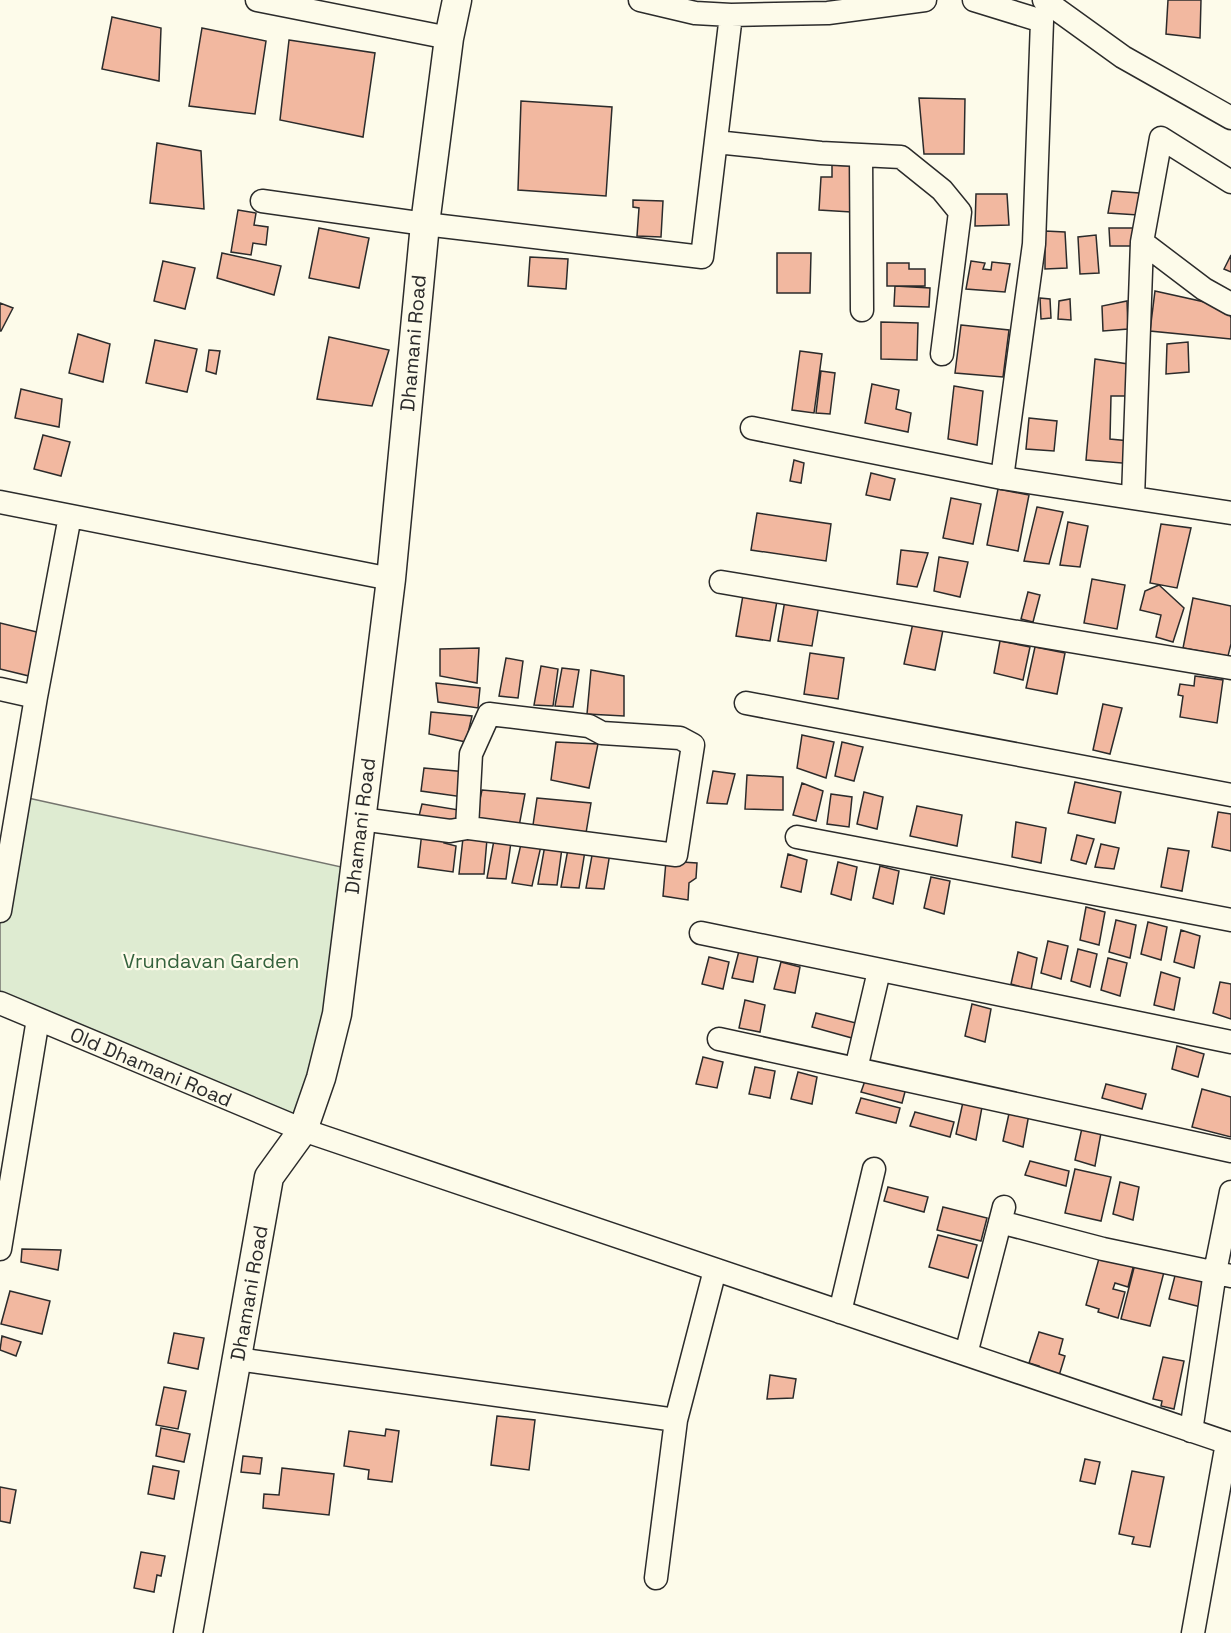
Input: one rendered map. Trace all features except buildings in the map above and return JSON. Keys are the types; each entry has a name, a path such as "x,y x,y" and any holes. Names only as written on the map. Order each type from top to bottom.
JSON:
{"main road":[{"name":"Dhamani Road","path":"188,1633 269,1177 303,1130 321,1078 337,1014 391,579 425,224 449,38 457,0"}],"street":[{"path":"257,0 449,38"},
{"path":"640,0 695,13 731,15 828,13 925,0"},
{"path":"974,0 1043,7 1123,57 1231,118"},
{"path":"1002,478 1034,244 1043,7"},
{"path":"262,201 425,224 702,257 731,15"},
{"path":"1133,498 1142,242 1161,138 1231,183"},
{"path":"716,142 821,153 901,157 942,189 960,212 942,354"},
{"path":"861,155 862,310"},
{"path":"1142,242 1204,289 1231,304"},
{"path":"752,428 1002,478 1231,513"},
{"path":"0,502 391,579"},
{"path":"0,911 70,516"},
{"path":"721,582 1231,668"},
{"path":"0,689 36,698"},
{"path":"746,703 1231,795"},
{"path":"361,819 450,831 467,828 471,754 489,714 589,726 602,733 680,738 693,745 676,855 469,828"},
{"path":"796,837 1231,920"},
{"path":"701,933 1231,1042"},
{"path":"856,1069 879,971"},
{"name":"Old Dhamani Road","path":"0,1003 303,1130 1229,1443"},
{"path":"0,1249 38,1019"},
{"path":"719,1039 1231,1151"},
{"path":"840,1312 874,1169"},
{"path":"1191,1431 1223,1274 1231,1192"},
{"path":"966,1354 1002,1214 1103,1249 1223,1274"},
{"path":"656,1578 676,1420 715,1270"},
{"path":"237,1359 676,1420"},
{"path":"1193,1633 1229,1443"}],"green space":[{"name":"Vrundavan Garden","path":"19,796 355,870 303,1130 0,1003 0,911"}]}
